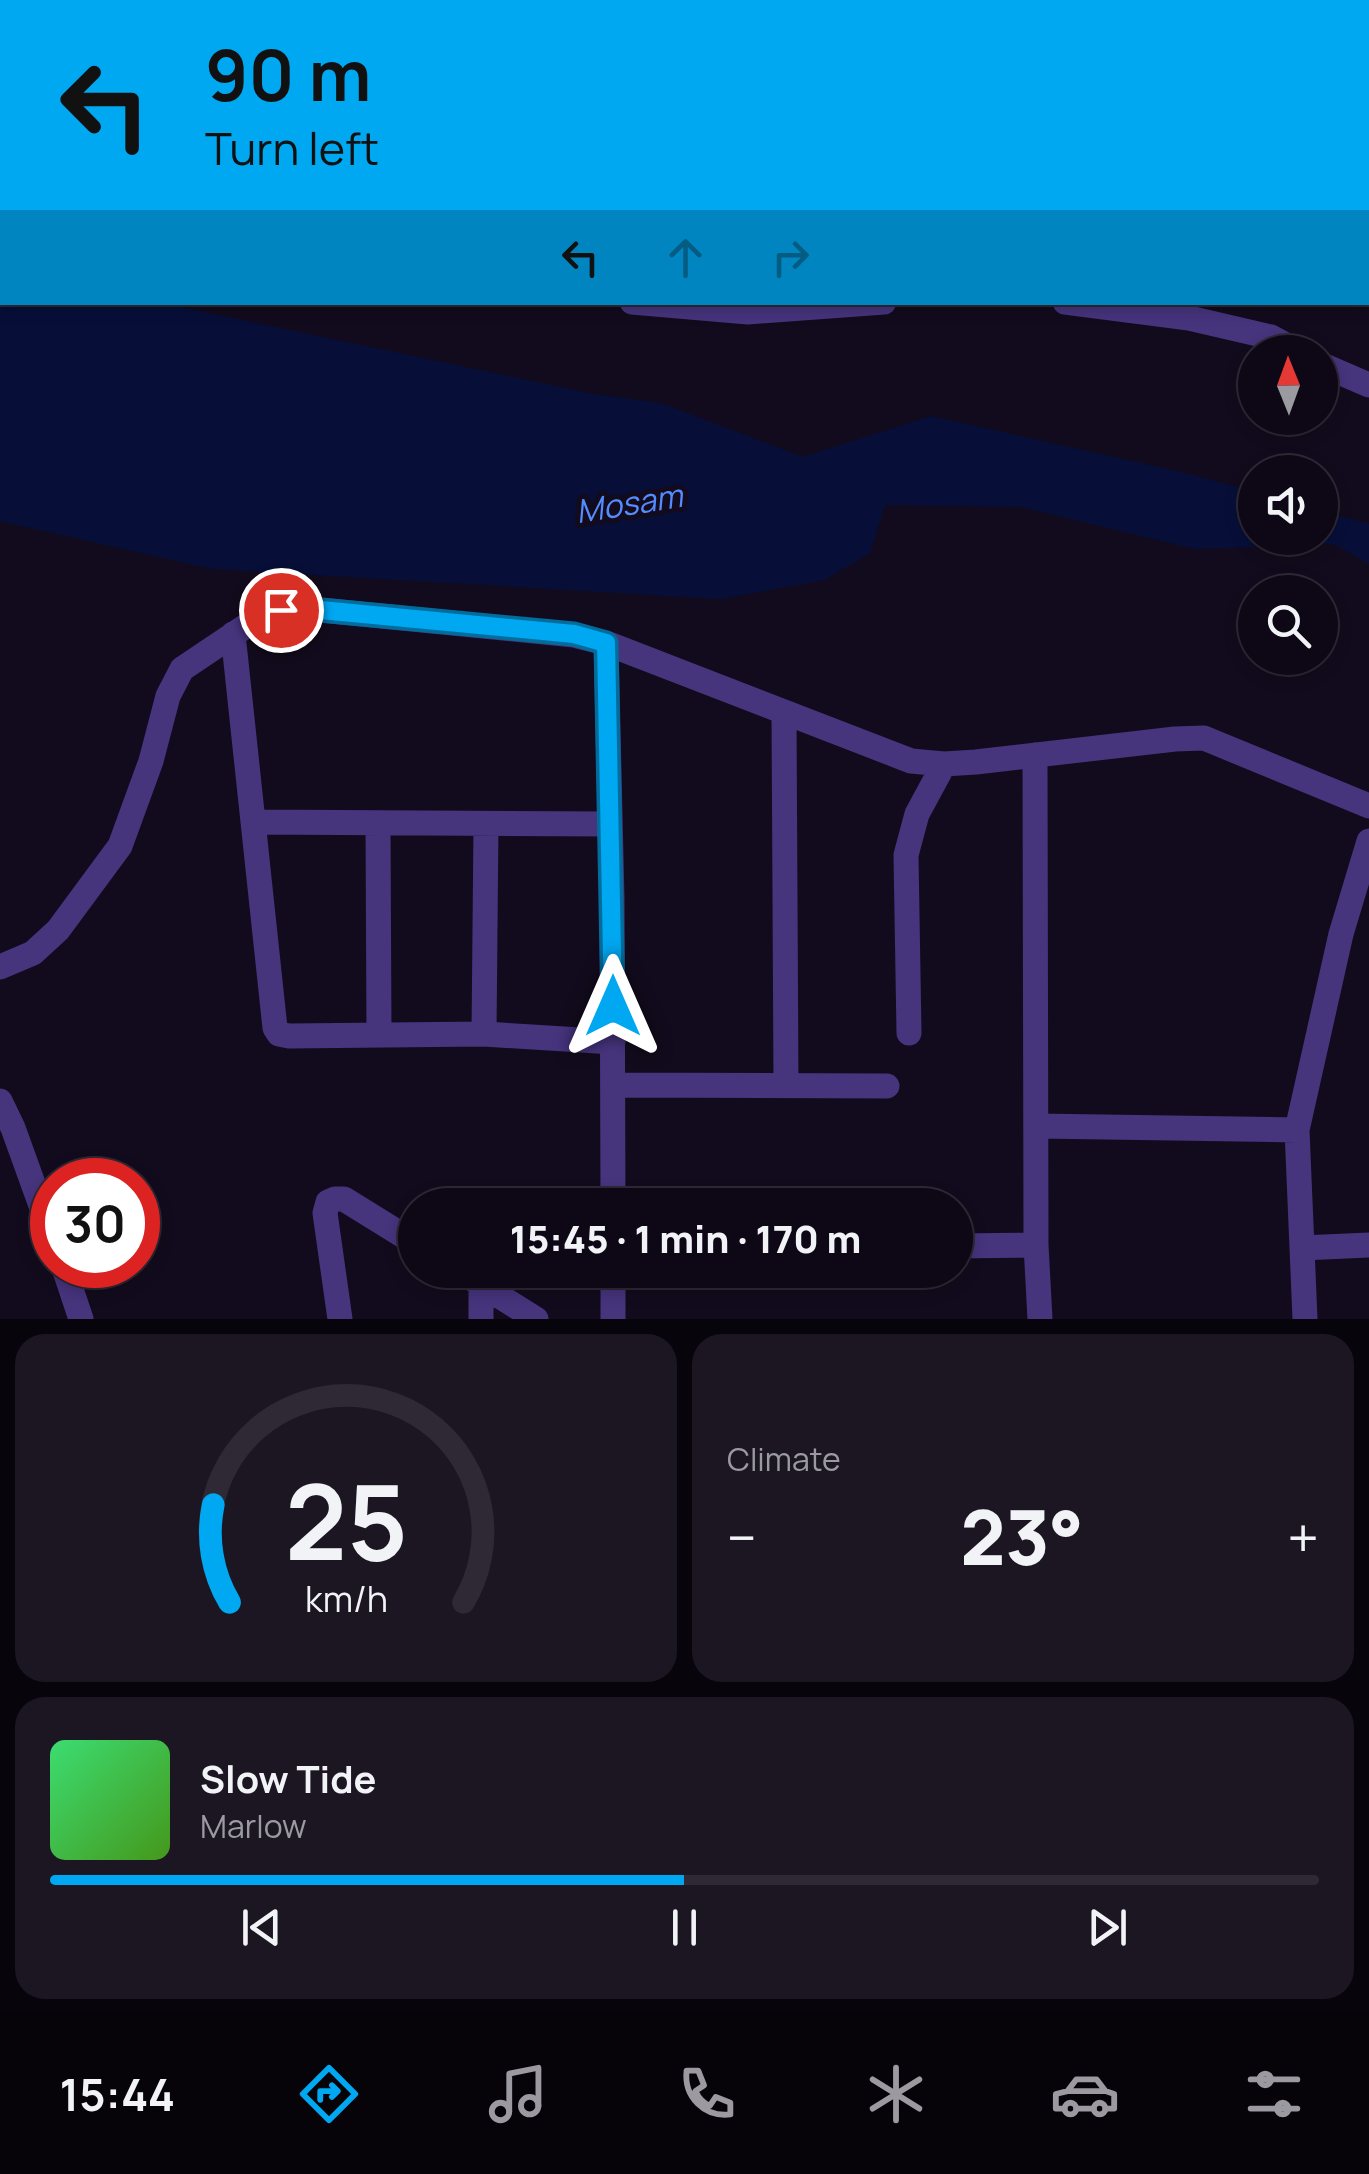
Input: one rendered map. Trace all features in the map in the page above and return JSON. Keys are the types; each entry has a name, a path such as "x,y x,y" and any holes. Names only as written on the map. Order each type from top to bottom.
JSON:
{"street":[{"path":"667,305 748,312 843,305"},
{"path":"1089,305 1189,318 1262,335"},
{"path":"1338,372 1369,385"},
{"path":"0,967 33,953 58,930 120,846 151,761 168,696 182,668 258,618 281,610 310,609 574,634 911,762 944,764 1204,738 1369,806"},
{"path":"233,634 275,1028 279,1034 484,1034 613,1042"},
{"path":"606,643 613,1188"},
{"path":"784,713 786,1086"},
{"path":"1036,756 1036,1245 1040,1319"},
{"path":"909,1033 906,855 917,814 944,764"},
{"path":"253,822 610,824"},
{"path":"378,823 379,1035"},
{"path":"484,1034 486,824"},
{"path":"1305,1319 1297,1130 1341,934 1368,847"},
{"path":"613,1085 886,1086"},
{"path":"0,1101 30,1175"},
{"path":"1038,1126 1297,1130"},
{"path":"340,1319 325,1213 328,1202 344,1199 398,1232"},
{"path":"973,1246 1036,1245"},
{"path":"1302,1248 1369,1245"},
{"path":"70,1288 80,1319"},
{"path":"481,1288 481,1319"},
{"path":"487,1288 536,1319"},
{"path":"613,1288 614,1319"}],"water":[{"name":"Mosam","path":"0,305 171,305 594,394 661,403 803,457 931,416 1238,487 1238,547 1195,549 1021,507 885,505 870,553 825,580 721,599 212,569 0,521"},
{"path":"1338,515 1369,524 1369,564 1338,546"}],"route":[{"path":"281,610 310,609 574,634 606,643 613,1006"}]}
